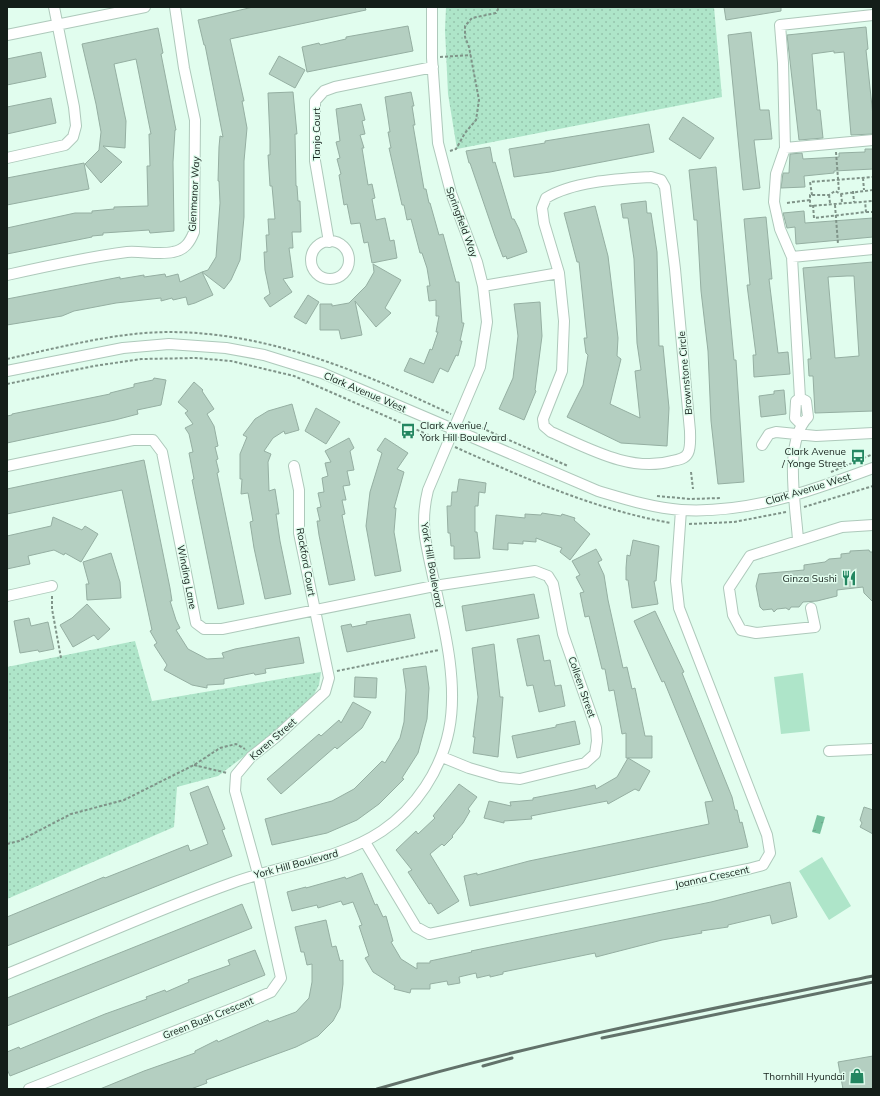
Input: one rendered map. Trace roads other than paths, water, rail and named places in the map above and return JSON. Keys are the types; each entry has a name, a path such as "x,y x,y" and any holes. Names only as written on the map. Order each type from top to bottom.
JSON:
{"street":[{"path":"7,158 65,145 74,136 76,126 74,107 54,7"},
{"path":"7,35 145,7"},
{"name":"Glenmanor Way","path":"7,275 104,255 130,252 174,252 190,242 194,232 196,153 195,120 184,68 176,7"},
{"name":"Springfield Way","path":"432,7 433,63 438,143 451,193 477,262 483,286 487,322 480,367 453,431"},
{"path":"798,540 794,445 801,424 795,418 796,401 800,398 792,257 780,229 774,202 776,174 785,148 784,64 780,25 873,15"},
{"name":"Tanjo Court","path":"329,242 315,161 316,101 324,91 335,87 433,63"},
{"path":"785,148 873,140"},
{"name":"Brownstone Circle","path":"651,177 661,180 665,187 668,206 690,431 688,452 682,459 668,463 647,464 623,461 551,432 544,426 543,419 562,371 564,320 559,272 544,223 542,208 546,198 563,190 606,181 651,177"},
{"path":"792,257 873,249"},
{"path":"483,286 559,272"},
{"name":"Clark Avenue West","path":"7,372 123,348 169,344 226,348 264,355 322,373 453,431 598,491 632,501 681,510 736,508 795,495 873,468"},
{"name":"York Hill Boulevard","path":"7,974 81,945 157,911 258,874 332,856 365,842 384,830 417,799 431,778 442,757 449,730 452,703 447,649 423,521 424,505 428,490 453,431"},
{"path":"762,445 768,434 776,432 816,436 873,432"},
{"name":"Winding Lane","path":"7,466 133,440 154,440 162,452 196,623 204,629 222,629 434,586"},
{"name":"Rockford Court","path":"294,466 299,490 299,533 315,610"},
{"name":"Joanna Crescent","path":"365,842 416,927 429,934 740,871 763,865 770,853 767,835 679,608 676,581 681,510"},
{"path":"811,608 815,627 764,632 741,630 733,615 729,588 750,556 842,527 873,525"},
{"name":"Colleen Street","path":"434,586 535,571 548,576 553,584 564,634 596,728 597,741 595,754 586,763 520,779 500,778 442,757"},
{"path":"7,596 52,586"},
{"name":"Karen Street","path":"258,874 235,790 236,775 251,757 276,737 325,692 328,673 315,610"},
{"path":"829,751 873,749"},
{"name":"Green Bush Crescent","path":"29,1089 237,1007 271,992 281,978 258,874"}],"water":[{"path":"817,815 825,817 820,834 812,832"}],"railway":[{"path":"377,1089 562,1041 873,976"},
{"path":"602,1038 873,982"},
{"path":"483,1066 512,1058"}],"place":[{"name":"Clark Avenue / York Hill Boulevard","path":"408,431"},
{"name":"Clark Avenue / Yonge Street","path":"858,457"},
{"name":"Ginza Sushi","path":"849,578"},
{"name":"Thornhill Hyundai","path":"857,1076"}]}
